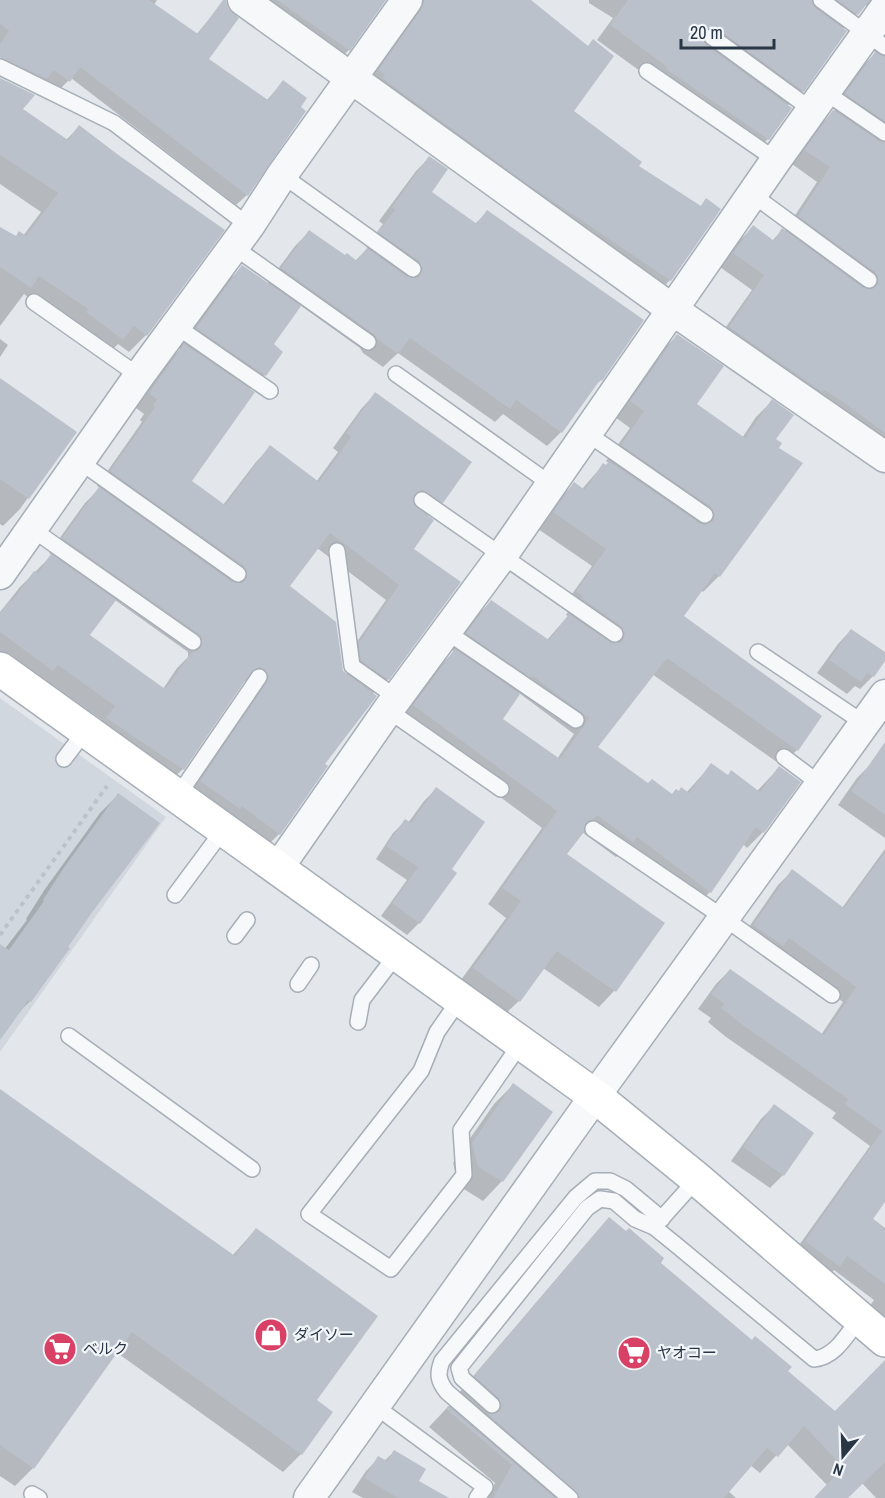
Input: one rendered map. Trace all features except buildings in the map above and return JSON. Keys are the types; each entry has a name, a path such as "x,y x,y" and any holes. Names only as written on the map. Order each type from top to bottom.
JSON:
{"street":[{"path":"243,0 673,310 885,458"},
{"path":"0,574 407,0"},
{"path":"278,868 588,434 776,160 819,101 876,40 885,8"},
{"path":"0,669 595,1096 697,1179 885,1340"},
{"path":"309,1498 595,1096 885,695"}],"lane":[{"path":"821,0 876,40"},
{"path":"712,37 819,101 885,133"},
{"path":"0,67 114,123 241,237 368,342"},
{"path":"647,71 776,160"},
{"path":"282,175 413,269"},
{"path":"753,195 869,280"},
{"path":"34,302 139,376"},
{"path":"176,326 270,391"},
{"path":"396,374 552,485"},
{"path":"588,434 705,515"},
{"path":"79,461 238,574"},
{"path":"422,500 615,634"},
{"path":"32,530 193,642"},
{"path":"337,551 352,666 393,704 501,789"},
{"path":"447,632 576,720"},
{"path":"759,652 865,724"},
{"path":"177,797 259,677"},
{"path":"64,759 86,730"},
{"path":"784,757 820,784"},
{"path":"175,895 192,882 224,829"},
{"path":"593,829 724,918 831,995"},
{"path":"236,936 247,920"},
{"path":"358,1022 362,1000 397,954"},
{"path":"298,984 311,965"},
{"path":"349,991 362,1000"},
{"path":"460,999 437,1032 422,1071 309,1214 392,1269 464,1175 461,1130 521,1042"},
{"path":"69,1036 132,1074 198,1121 252,1169"},
{"path":"658,1223 697,1179"},
{"path":"570,1498 447,1392 440,1383 438,1371 442,1361 561,1215 576,1197 595,1181 610,1181 626,1189 658,1223 814,1359 822,1358 833,1352 860,1318"},
{"path":"492,1405 462,1378 459,1368 586,1208 600,1199 614,1201 635,1219 658,1223"},
{"path":"375,1406 485,1487 477,1498"}],"path":[{"path":"0,936 108,785"}],"shaded area":[{"path":"0,698 166,817 0,1052"}],"place":[{"name":"ダイソー","path":"271,1335"},
{"name":"ベルク","path":"60,1349"},
{"name":"ヤオコー","path":"634,1353"}]}
